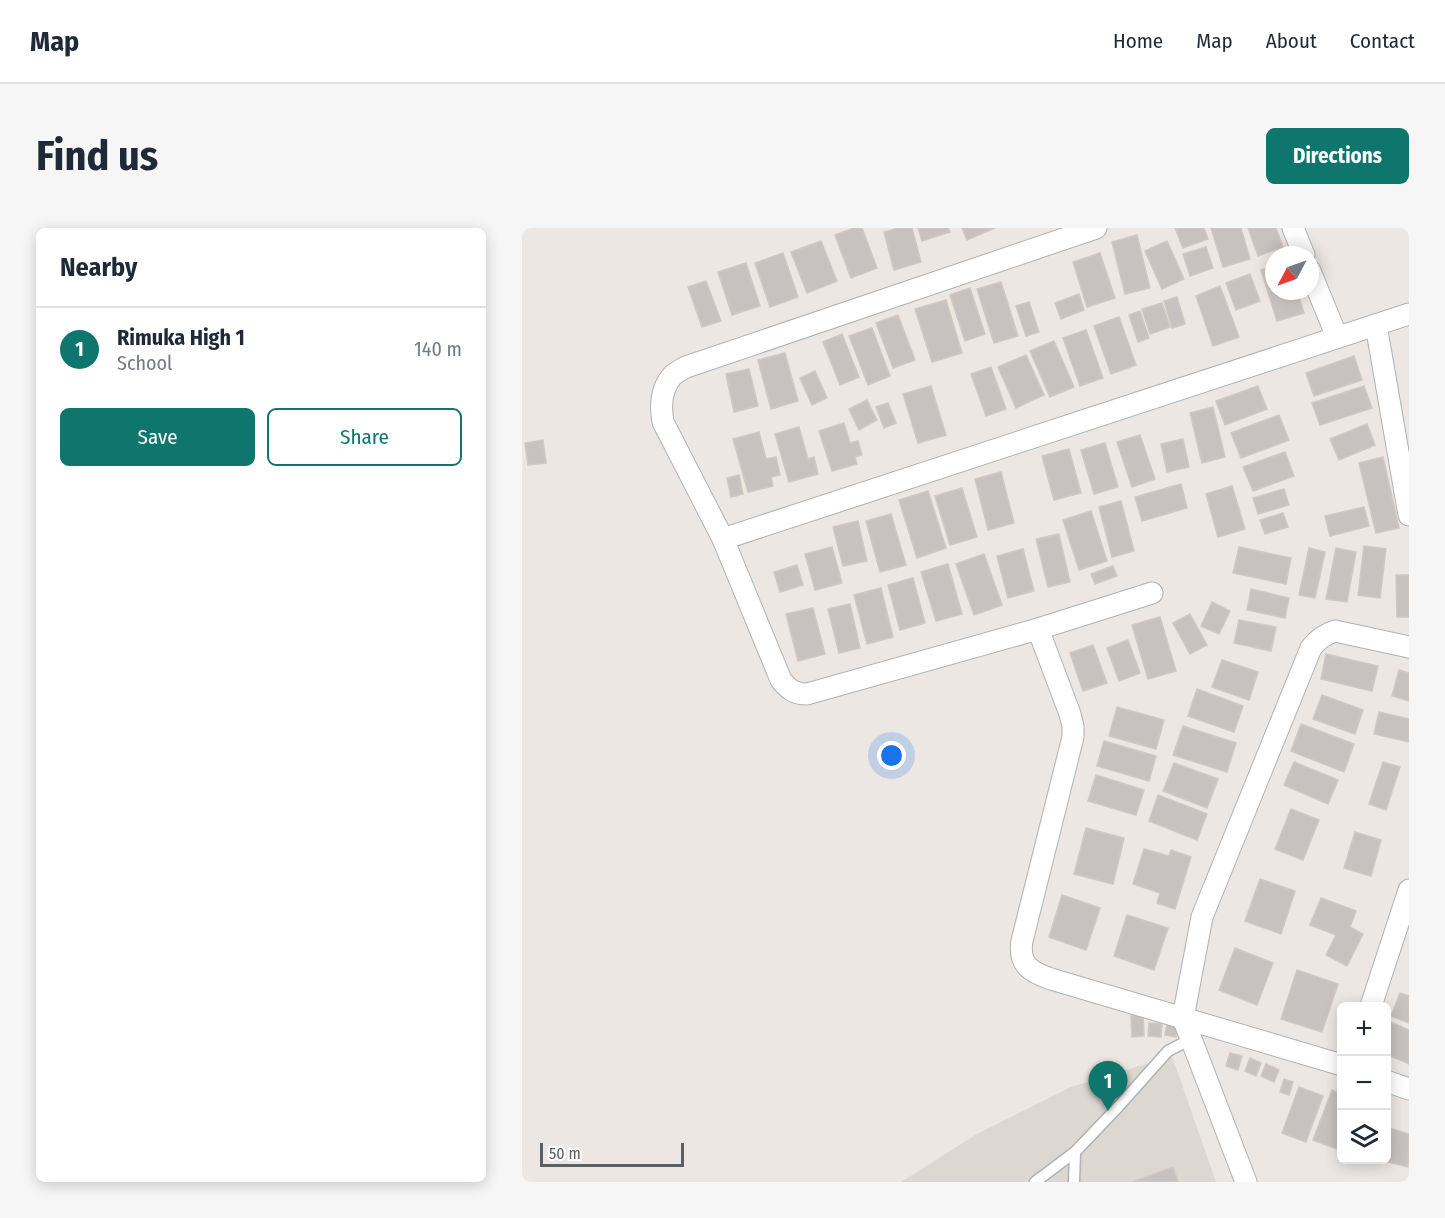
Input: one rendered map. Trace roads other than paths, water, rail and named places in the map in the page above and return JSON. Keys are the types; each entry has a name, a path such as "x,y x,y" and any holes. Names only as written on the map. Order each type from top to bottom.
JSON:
{"street":[{"path":"1096,228 686,367 674,375 662,397 661,410 663,422 723,539 781,680 786,688 799,694 807,694 1038,629 1152,593"},
{"path":"1293,228 1300,246"},
{"path":"1319,293 1337,337"},
{"path":"723,539 1409,314"},
{"path":"1376,325 1409,514"},
{"path":"1038,629 1070,714 1073,737 1028,911 1020,951 1025,964 1036,973 1337,1064"},
{"path":"1246,1182 1183,1018 1202,917 1311,648 1317,640 1335,631 1409,647"},
{"path":"1372,1002 1409,890"},
{"path":"1391,1083 1409,1089"}],"lane":[{"path":"1035,1182 1075,1152 1168,1051 1191,1039"},
{"path":"1074,1182 1075,1152"}],"place":[{"name":"Rimuka High 1","path":"1108,1111"}]}
